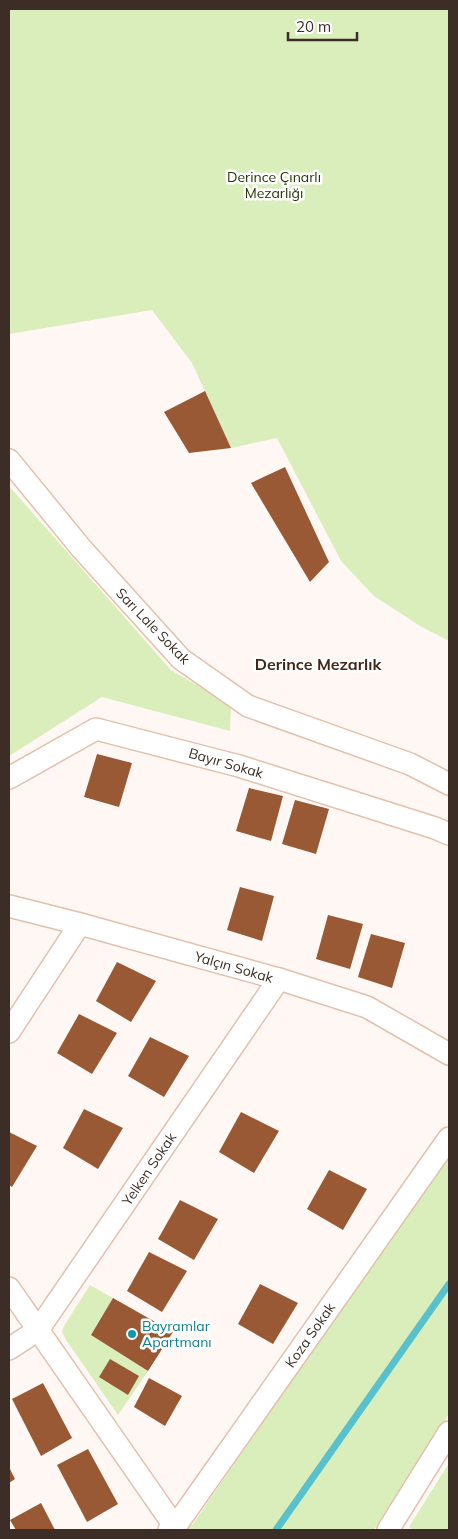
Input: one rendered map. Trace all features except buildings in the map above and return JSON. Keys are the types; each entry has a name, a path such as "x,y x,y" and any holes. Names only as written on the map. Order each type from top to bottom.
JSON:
{"street":[{"name":"Sarı Lale Sokak","path":"9,460 81,548 180,659 248,706 410,764 449,784"},
{"name":"Bayır Sokak","path":"9,778 96,729 239,766 449,834"},
{"name":"Yalçın Sokak","path":"9,906 280,979 367,1007 449,1054"},
{"path":"9,1032 80,924"},
{"name":"Yelken Sokak","path":"9,1349 38,1330 280,979"},
{"name":"Koza Sokak","path":"172,1529 449,1138"},
{"path":"9,1288 172,1529"},
{"path":"388,1530 449,1432"}],"green space":[{"name":"Derince Çınarlı Mezarlığı","path":"9,9 449,9 449,641 420,626 374,596 341,561 277,438 231,448 192,363 152,310 9,334"},
{"path":"9,486 171,670 231,705 230,731 102,697 9,756"},
{"path":"449,1149 449,1414 374,1530 185,1530 193,1524"},
{"path":"90,1285 113,1298 91,1335 148,1371 118,1415 62,1332"},
{"path":"449,1463 449,1530 414,1530 409,1527"}],"waterway":[{"path":"276,1530 449,1284"}],"place":[{"name":"Bayramlar Apartmanı","path":"132,1334"}],"district":[{"name":"Derince Mezarlık","path":"318,664"}]}
